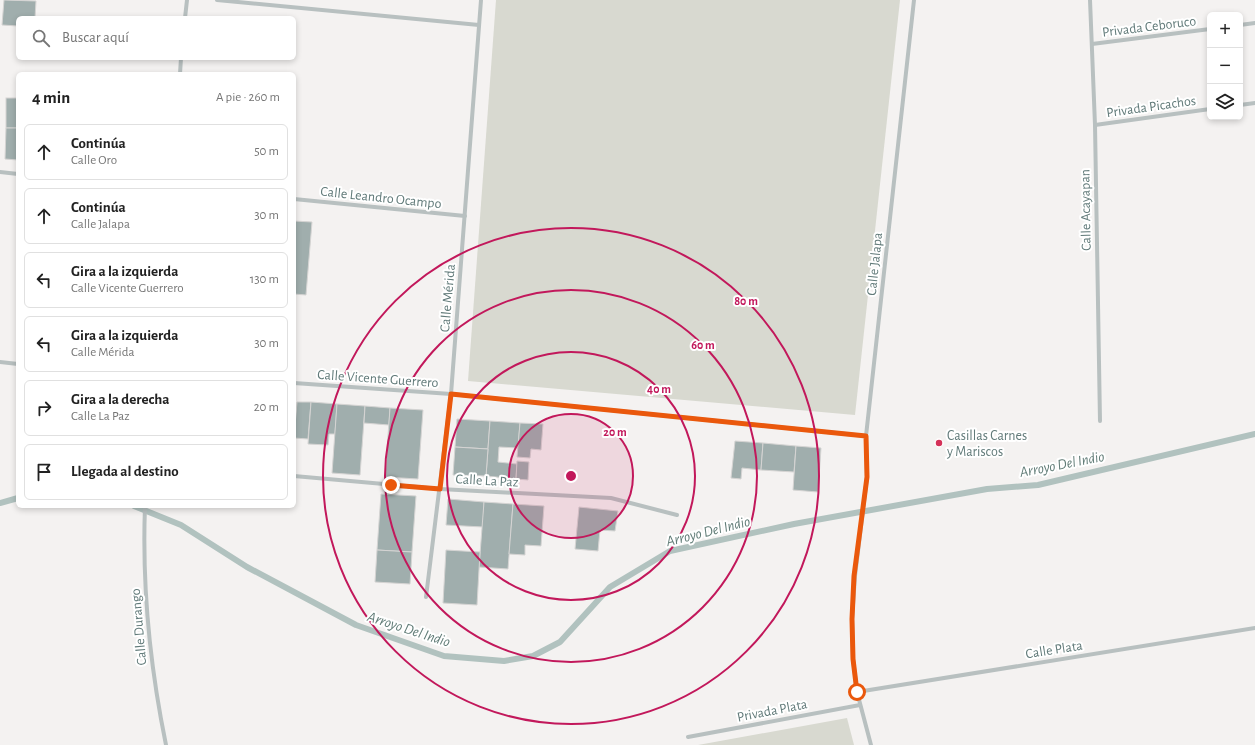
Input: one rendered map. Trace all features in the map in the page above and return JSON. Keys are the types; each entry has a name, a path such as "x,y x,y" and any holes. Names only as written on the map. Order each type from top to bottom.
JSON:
{"street":[{"path":"185,16 187,0"},
{"path":"217,0 479,25"},
{"name":"Calle Mérida","path":"426,597 451,394 480,0"},
{"name":"Calle Jalapa","path":"871,745 857,692 853,659 852,619 860,531 867,477 866,436 914,0"},
{"name":"Calle Acayapan","path":"1090,0 1095,125 1100,421"},
{"path":"1243,25 1255,23"},
{"name":"Privada Ceboruco","path":"1092,44 1207,29"},
{"path":"180,72 181,60"},
{"path":"1243,105 1255,103"},
{"name":"Privada Picachos","path":"1095,125 1207,109"},
{"path":"0,172 16,174"},
{"name":"Calle Leandro Ocampo","path":"296,200 465,216"},
{"path":"0,362 16,364"},
{"name":"Calle Vicente Guerrero","path":"296,383 451,394 866,436"},
{"name":"Calle La Paz","path":"296,476 440,489 611,498 677,514"},
{"name":"Calle Durango","path":"145,508 143,558 154,675 166,745"},
{"name":"Calle Plata","path":"857,692 1255,628"},
{"name":"Privada Plata","path":"688,737 860,705"}],"shaded area":[{"path":"496,0 900,0 855,415 468,381"},
{"path":"847,718 854,745 698,745"}],"building":[{"path":"4,0 36,1 35,16 16,16 16,26 2,25"},
{"path":"6,98 16,98 16,128 6,128"},
{"path":"6,128 16,128 16,160 5,159"},
{"path":"296,221 312,222 306,295 296,294"},
{"path":"297,402 311,402 308,439 296,438"},
{"path":"311,402 337,404 335,434 329,434 328,445 308,444"},
{"path":"337,404 365,406 360,475 332,473"},
{"path":"365,406 390,408 389,425 364,423"},
{"path":"390,408 423,410 418,479 385,477"},
{"path":"457,419 490,421 488,449 455,447"},
{"path":"490,421 520,423 518,448 499,447 498,462 517,464 516,479 486,476"},
{"path":"520,423 543,424 541,450 531,449 530,458 517,457"},
{"path":"735,441 763,443 761,470 742,468 741,479 731,478"},
{"path":"763,443 796,446 794,472 761,470"},
{"path":"796,446 821,448 818,492 793,490"},
{"path":"455,447 488,449 486,476 453,475"},
{"path":"517,461 529,462 528,480 516,479"},
{"path":"381,494 416,496 412,552 377,550"},
{"path":"448,499 484,502 483,527 446,525"},
{"path":"484,502 513,504 508,569 479,567"},
{"path":"513,504 544,506 541,546 525,545 525,555 509,554"},
{"path":"579,507 618,511 615,531 600,530 598,551 575,549"},
{"path":"377,550 412,552 410,584 375,582"},
{"path":"446,550 480,552 477,605 443,603"}],"waterway":[{"name":"Arroyo Del Indio","path":"139,508 181,525 247,567 356,625 444,656 504,661 533,656 560,642 610,587 670,551 794,524 987,489 1038,485 1255,434"},
{"name":"Arroyo Del Indio","path":"0,503 16,499"}],"place":[{"name":"Casillas Carnes y Mariscos","path":"939,443"}],"route":[{"path":"391,485 440,489 451,394 866,436 867,477 854,576 852,619 853,659 857,692"}]}
